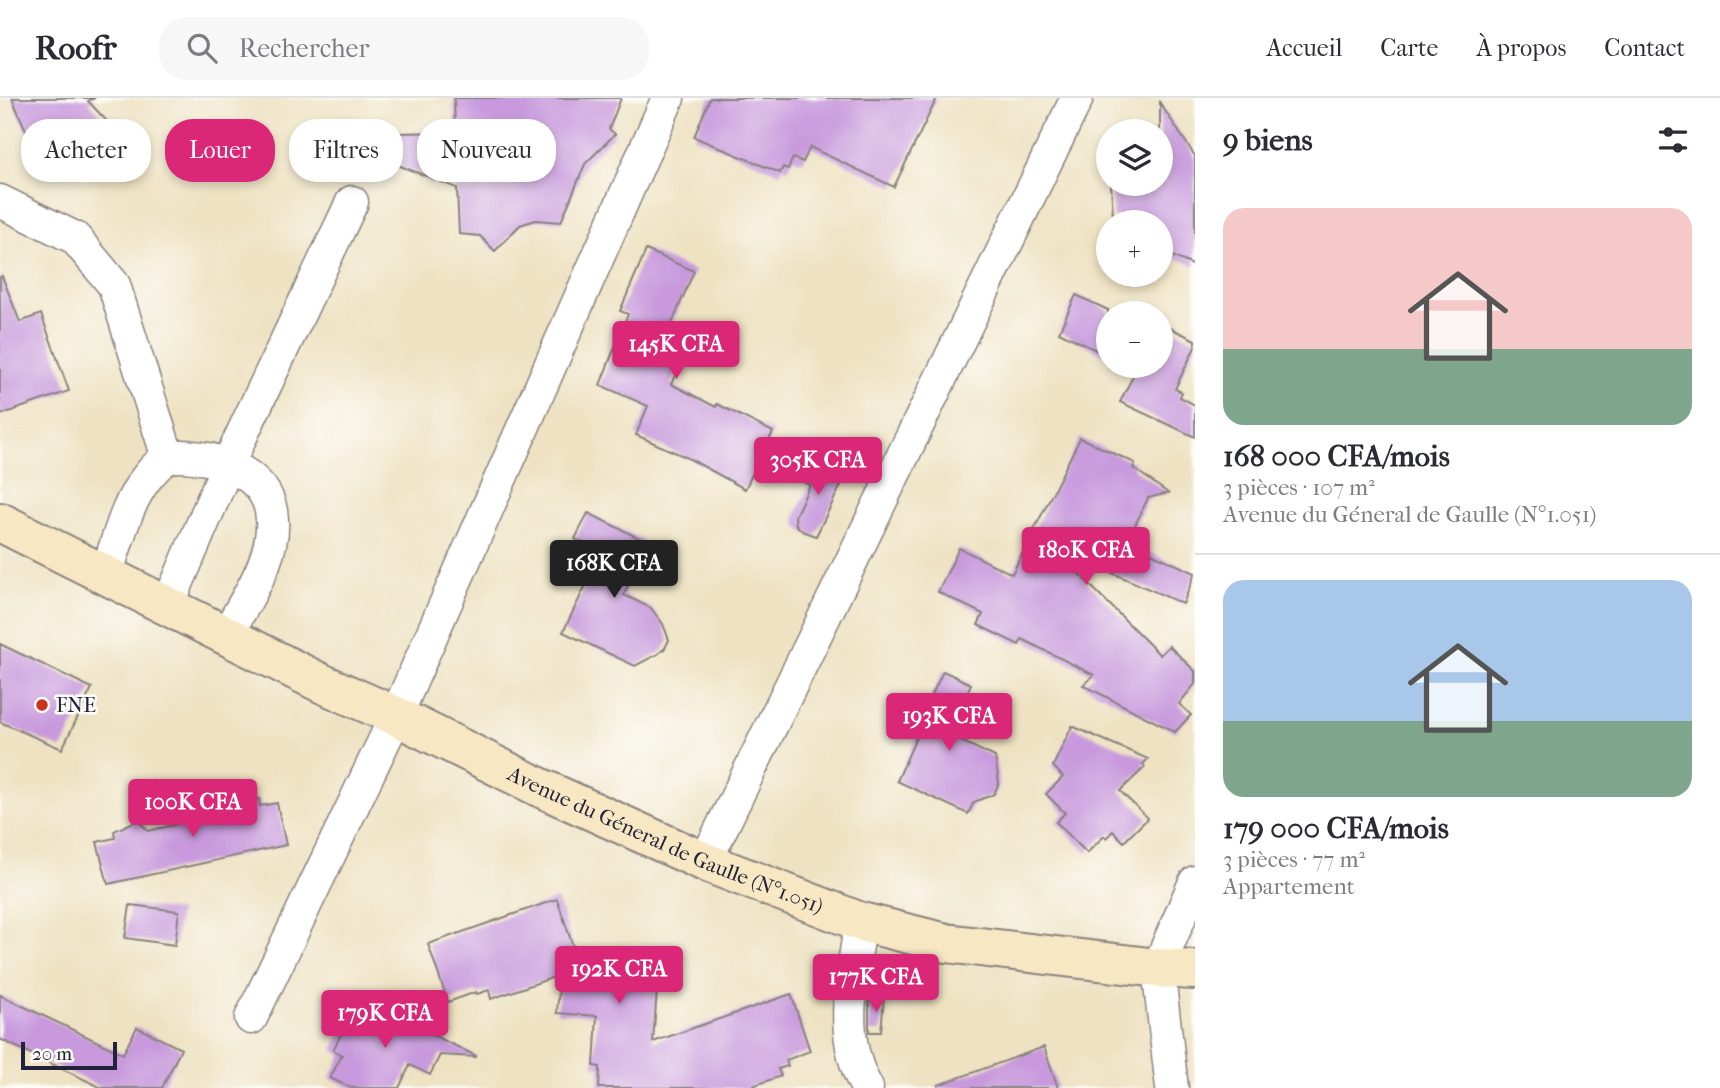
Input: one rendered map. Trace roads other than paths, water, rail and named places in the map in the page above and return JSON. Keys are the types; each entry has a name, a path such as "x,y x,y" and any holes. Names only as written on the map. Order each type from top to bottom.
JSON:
{"main road":[{"name":"Avenue du Géneral de Gaulle (N°1.051)","path":"0,522 321,683 396,716 537,786 705,862 861,922 946,943 1177,969"}],"street":[{"path":"251,1018 396,716 668,98"},
{"path":"705,862 1077,98"},
{"path":"0,201 75,238 114,285 168,458"},
{"path":"168,605 228,464 352,202"},
{"path":"106,573 132,500 149,475 168,458 209,458 228,464 250,478 263,491 271,511 271,539 260,573 227,634"},
{"path":"1172,1088 1177,969 1195,882"},
{"path":"861,922 849,999 850,1040 860,1076 867,1088"}],"place":[{"name":"FNE","path":"42,705"}]}
